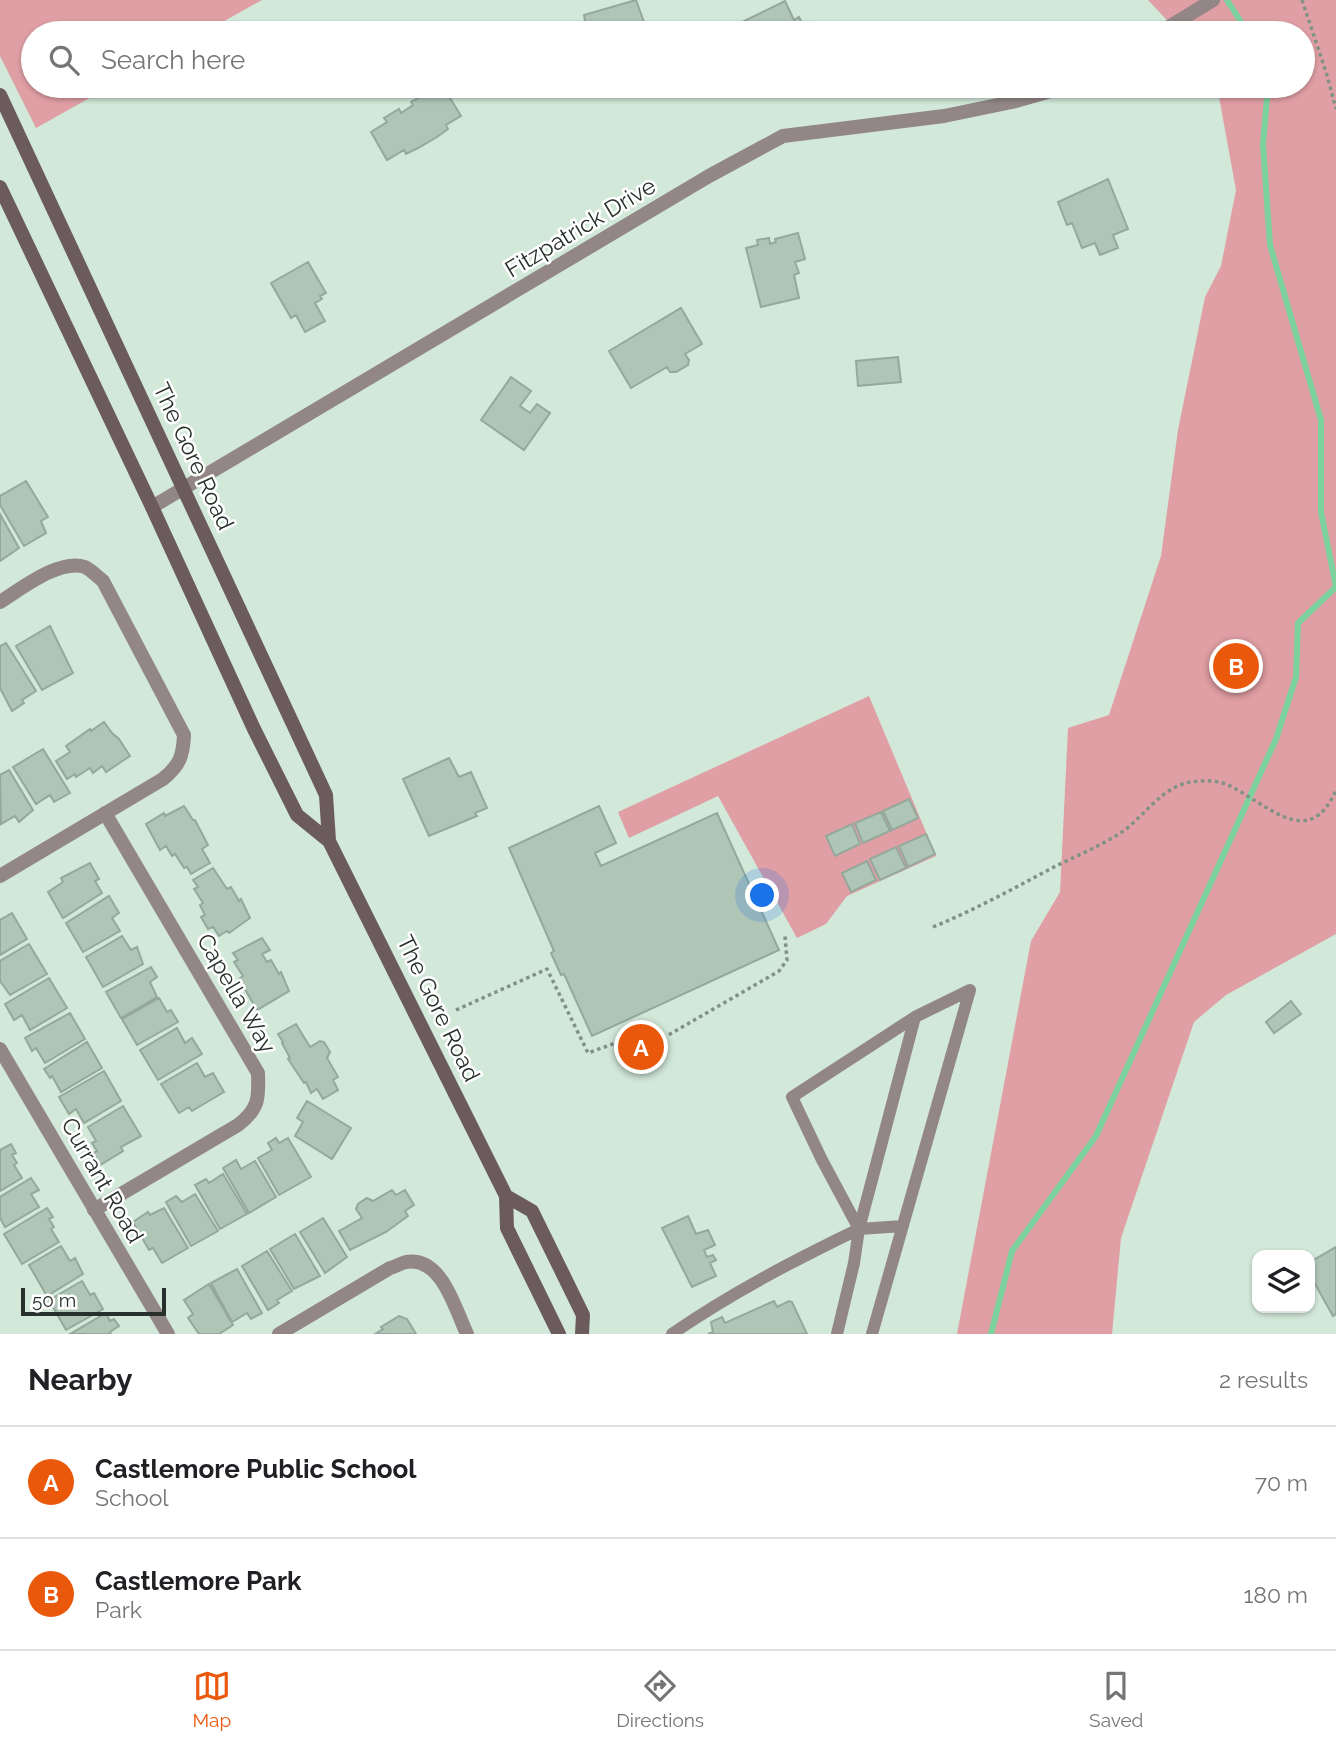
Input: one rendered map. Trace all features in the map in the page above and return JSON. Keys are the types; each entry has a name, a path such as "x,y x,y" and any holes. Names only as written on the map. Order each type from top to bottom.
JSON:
{"main road":[{"name":"The Gore Road","path":"0,95 326,795 330,841 506,1196 507,1228 559,1334"},
{"name":"The Gore Road","path":"0,187 254,729 297,815 330,841"},
{"name":"The Gore Road","path":"506,1196 532,1212 583,1315 582,1334"}],"street":[{"path":"1179,21 1213,0"},
{"name":"Fitzpatrick Drive","path":"152,507 709,176 783,136 944,116 1026,98"},
{"path":"0,601 52,571 69,565 86,568 103,581 184,735 183,753 173,770 0,876"},
{"name":"Capella Way","path":"94,1210 238,1125 251,1115 259,1097 258,1073 105,813"},
{"name":"Currant Road","path":"0,1049 168,1334"},
{"path":"279,1334 390,1269 407,1262 432,1268 440,1276 467,1334"}],"lane":[{"path":"859,1228 792,1097 915,1017 970,990 872,1334"},
{"path":"837,1334 854,1263 859,1228 915,1017"},
{"path":"672,1334 704,1312 859,1228 902,1226"}],"path":[{"path":"1301,0 1308,21"},
{"path":"1315,40 1336,110"},
{"path":"933,927 962,915 1120,834 1171,789 1189,782 1226,784 1248,798 1297,821 1316,818 1324,813 1336,790"},
{"path":"456,1010 547,969 588,1053 629,1038 653,1044 779,971 787,960 785,936"}],"shaded area":[{"path":"0,0 262,0 224,21 21,21 21,98 0,56"},
{"path":"1148,0 1336,0 1336,934 1226,995 1194,1022 1121,1238 1112,1334 957,1334 1031,941 1060,892 1068,728 1109,715 1161,556 1178,430 1205,297 1221,266 1236,190 1219,98 1315,98 1315,21 1168,21"},
{"path":"21,98 90,98 36,128"},
{"path":"869,696 936,856 847,896 826,924 797,938 718,796 629,838 618,812"}],"building":[{"path":"636,0 644,21 585,21 584,15"},
{"path":"785,1 794,20 799,17 801,21 744,21"},
{"path":"418,98 450,98 461,116 446,125 448,129 437,137 406,154 404,150 387,160 371,132 387,122 384,118 399,109 401,113 413,105 411,102"},
{"path":"1108,179 1128,229 1113,235 1118,248 1100,255 1095,243 1082,248 1072,223 1067,225 1058,202"},
{"path":"798,233 805,259 795,262 799,273 794,275 799,298 761,307 746,248 758,245 757,240 769,238 770,244 776,242 775,239"},
{"path":"308,262 326,293 315,303 325,321 305,332 296,315 291,318 271,283"},
{"path":"681,308 702,344 685,354 689,360 688,365 676,372 670,372 667,367 631,388 609,351"},
{"path":"898,357 901,382 858,386 856,361"},
{"path":"511,377 531,391 520,406 530,413 537,404 550,413 524,450 481,420"},
{"path":"26,481 48,517 41,521 46,533 24,546 0,505 0,496"},
{"path":"0,514 19,548 0,561"},
{"path":"50,626 73,673 42,690 16,646"},
{"path":"6,643 36,691 12,711 0,688 0,646"},
{"path":"104,722 130,756 106,772 102,766 93,773 90,768 67,779 56,761 70,752 66,746"},
{"path":"43,749 70,793 54,802 50,795 36,804 13,767"},
{"path":"449,758 459,777 471,772 487,808 475,813 477,816 429,836 403,779"},
{"path":"9,770 33,810 19,822 15,816 1,824 0,775"},
{"path":"909,799 918,818 892,830 883,811"},
{"path":"184,806 208,845 202,849 210,863 191,874 175,854 172,856 166,846 160,850 146,824 164,813 165,816"},
{"path":"599,806 616,843 595,853 601,866 717,813 779,950 592,1036 564,974 561,975 551,953 554,951 509,848"},
{"path":"881,812 890,831 863,843 855,823"},
{"path":"852,824 860,844 835,856 826,836"},
{"path":"926,834 935,854 908,867 899,846"},
{"path":"896,847 906,868 880,880 870,859"},
{"path":"867,861 876,880 851,892 842,873"},
{"path":"90,863 99,879 95,881 102,893 63,918 48,892 63,882 61,878"},
{"path":"213,868 227,889 231,887 239,901 241,899 250,918 229,933 227,931 219,936 213,927 208,929 201,917 205,915 200,905 203,903 194,889 198,887 193,880"},
{"path":"109,896 119,913 112,918 120,931 83,952 66,923"},
{"path":"12,913 27,939 0,955 0,920"},
{"path":"122,936 131,950 137,947 143,964 103,987 86,957"},
{"path":"262,938 270,950 262,954 267,962 271,960 279,974 281,972 289,991 257,1010 239,979 243,976 234,962 238,960 233,953"},
{"path":"29,944 47,974 10,995 0,981 0,961"},
{"path":"151,967 157,977 150,982 157,997 121,1018 106,992"},
{"path":"49,978 67,1008 30,1030 22,1015 14,1020 5,1004"},
{"path":"159,998 167,1012 171,1010 178,1022 137,1045 122,1019"},
{"path":"1291,1001 1301,1014 1274,1033 1266,1022"},
{"path":"70,1013 85,1039 45,1063 36,1048 32,1051 25,1038"},
{"path":"296,1024 310,1047 320,1041 324,1042 330,1052 327,1058 338,1077 333,1080 338,1090 323,1099 317,1089 311,1093 306,1082 304,1083 288,1059 290,1058 278,1034"},
{"path":"177,1028 185,1043 192,1038 202,1054 158,1080 140,1050"},
{"path":"87,1042 102,1068 61,1092 52,1076 50,1078 44,1069"},
{"path":"197,1063 205,1077 213,1073 224,1092 192,1111 189,1107 179,1113 161,1084"},
{"path":"104,1071 121,1101 84,1123 76,1109 69,1114 59,1097"},
{"path":"307,1101 351,1128 332,1159 295,1136 303,1122 297,1118"},
{"path":"123,1106 141,1136 121,1147 123,1151 100,1165 93,1153 97,1151 92,1143 96,1141 88,1127"},
{"path":"276,1138 279,1143 288,1138 311,1177 279,1195 258,1158 272,1150 268,1143"},
{"path":"11,1144 16,1153 12,1155 17,1163 14,1165 22,1178 0,1191 0,1150"},
{"path":"236,1160 241,1169 255,1161 276,1197 249,1213 223,1168"},
{"path":"223,1174 247,1214 220,1229 195,1185 206,1179 209,1183"},
{"path":"31,1178 39,1190 31,1194 39,1207 5,1227 0,1218 0,1197"},
{"path":"392,1190 396,1195 405,1190 414,1205 405,1211 408,1216 386,1232 350,1250 339,1231 362,1218 356,1209 358,1204 367,1198 373,1201"},
{"path":"195,1194 218,1231 191,1246 166,1202 176,1196 182,1202"},
{"path":"47,1208 53,1217 49,1219 54,1227 51,1229 59,1242 22,1264 4,1234"},
{"path":"164,1208 188,1248 162,1263 153,1248 149,1250 133,1222 148,1212 150,1215"},
{"path":"688,1216 696,1234 708,1230 715,1245 704,1250 707,1257 713,1255 716,1260 710,1263 716,1276 692,1287 662,1228"},
{"path":"323,1218 347,1257 325,1273 300,1232"},
{"path":"295,1234 320,1276 294,1289 270,1249"},
{"path":"61,1246 70,1261 75,1258 83,1274 47,1296 29,1265"},
{"path":"1336,1247 1336,1314 1333,1316 1315,1284 1315,1259"},
{"path":"267,1251 292,1291 277,1300 279,1303 268,1310 242,1266"},
{"path":"237,1269 262,1313 251,1319 247,1313 232,1322 211,1283"},
{"path":"82,1281 90,1295 94,1293 103,1309 66,1330 49,1300"},
{"path":"209,1284 233,1325 219,1334 199,1334 188,1318 193,1314 184,1300"},
{"path":"774,1301 777,1307 792,1302 807,1334 708,1334 713,1332 711,1322 722,1317 725,1323"},
{"path":"106,1313 110,1321 114,1319 119,1326 110,1332 111,1334 70,1334"},
{"path":"399,1316 407,1319 416,1334 375,1334 383,1329 381,1327"}],"waterway":[{"path":"1227,0 1240,21"},
{"path":"991,1334 1012,1251 1096,1136 1276,739 1296,677 1298,623 1336,587 1321,512 1321,420 1270,245 1263,144 1267,98"}],"place":[{"name":"Castlemore Park","path":"1236,666"},
{"name":"Castlemore Public School","path":"641,1047"}]}
